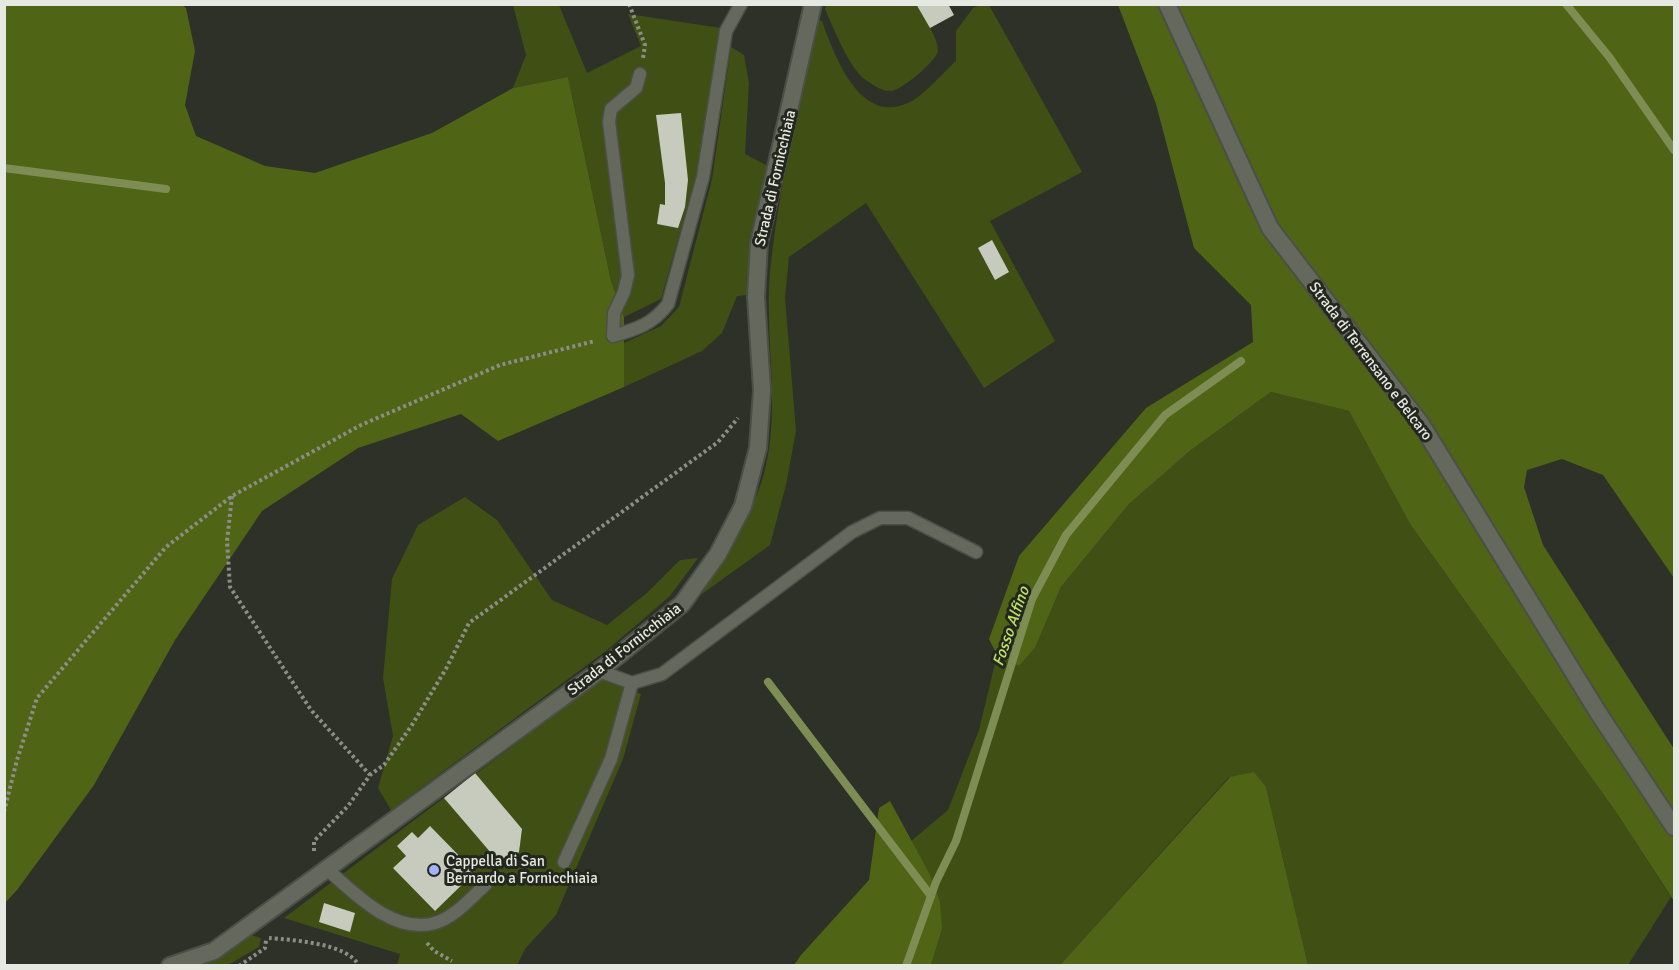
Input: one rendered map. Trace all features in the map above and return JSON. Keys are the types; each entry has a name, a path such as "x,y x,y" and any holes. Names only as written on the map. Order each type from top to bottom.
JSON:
{"street":[{"name":"Strada di Fornicchiaia","path":"170,966 213,951 599,671 682,604 718,554 743,506 758,448 762,390 756,297 759,243 813,4"},
{"name":"Strada di Terrensano e Belcaro","path":"1167,4 1270,228 1421,424 1599,714 1674,827"}],"lane":[{"path":"640,74 636,88 611,109 609,122 628,275 624,292 614,313 613,336 633,330 657,318 668,304 703,177 726,32 741,4"},
{"path":"599,671 632,683 663,674 852,532 880,518 908,518 976,552"},
{"path":"564,862 611,759 632,683"},
{"path":"327,869 371,907 395,920 421,925 436,923 460,909 486,884"}],"path":[{"path":"629,4 645,45 640,74"},
{"path":"4,812 17,760 37,698 166,547 232,496 361,424 500,365 613,336"},
{"path":"327,869 314,858 314,841 348,806 370,775 384,765 447,668 469,623 718,441 762,390"},
{"path":"232,496 228,541 231,587 311,710 370,775"},
{"path":"421,925 425,940 434,951 452,961"},
{"path":"266,938 349,953 359,966"}],"green space":[{"path":"5,5 182,5 186,8 195,51 185,105 196,136 265,166 315,173 432,133 513,88 568,77 611,281 624,317 624,387 498,441 461,414 358,448 262,511 175,640 94,785 5,903"},
{"path":"513,5 559,5 587,73 641,46 628,14 721,28 696,176 661,299 624,317 611,281 568,77 513,88 526,55"},
{"path":"826,5 916,5 936,39 938,50 936,55 926,67 903,86 891,91 880,89 857,72 832,26 825,9"},
{"path":"989,5 1082,172 990,221 1055,341 984,388 866,203 789,257 785,298 796,431 786,485 770,545 702,594 751,508 758,493 769,452 772,401 770,272 784,179 818,20 822,21 834,53 853,85 865,97 878,105 894,107 917,98 956,61 956,31 973,8"},
{"path":"1118,5 1674,5 1674,578 1603,475 1562,459 1527,470 1524,487 1543,545 1674,749 1674,901 1616,812 1410,524 1349,411 1271,392 1191,450 1129,504 1061,587 1035,648 1019,666 997,655 989,639 1019,556 1146,408 1253,342 1251,305 1194,248 1156,104"},
{"path":"731,47 744,55 749,83 745,154 768,166 753,236 747,295 737,296 722,333 702,351 624,387 624,343 661,326 679,307 712,179"},
{"path":"1271,392 1349,411 1410,524 1616,812 1671,897 1628,965 1308,965 1266,787 1229,777 1060,965 931,965 942,929 910,842 948,810 979,730 997,655 1019,666 1035,648 1061,587 1129,504 1191,450"},
{"path":"465,497 497,520 552,600 607,625 648,592 680,560 698,558 670,596 606,651 391,810 378,788 393,736 383,678 392,579 418,525"},
{"path":"602,679 641,694 623,759 556,915 525,949 517,965 397,965 400,954 284,918"},
{"path":"1254,772 1266,787 1308,965 1060,965 1230,777"},
{"path":"890,801 929,873 940,902 942,929 931,965 794,965 869,880 879,808"},
{"path":"251,935 261,938 259,947 228,965 192,966"}],"building":[{"path":"916,4 948,4 954,15 930,28"},
{"path":"681,113 688,180 685,207 678,228 657,224 660,204 665,205 665,183 656,115"},
{"path":"992,240 1009,272 995,280 978,248"},
{"path":"475,773 522,829 519,852 503,867 444,798"},
{"name":"Cappella di San Bernardo a Fornicchiaia","path":"430,826 475,872 435,911 393,868 406,856 397,846 412,832 418,838"},
{"path":"324,903 355,913 350,932 319,922"}],"waterway":[{"path":"1566,4 1610,58 1674,150"},
{"path":"4,168 166,189"},
{"name":"Fosso Alfino","path":"906,966 936,882 956,841 1032,599 1066,535 1165,415 1241,361"},
{"path":"768,682 931,896"}],"place":[{"name":"Cappella di San Bernardo a Fornicchiaia","path":"434,870"}]}
